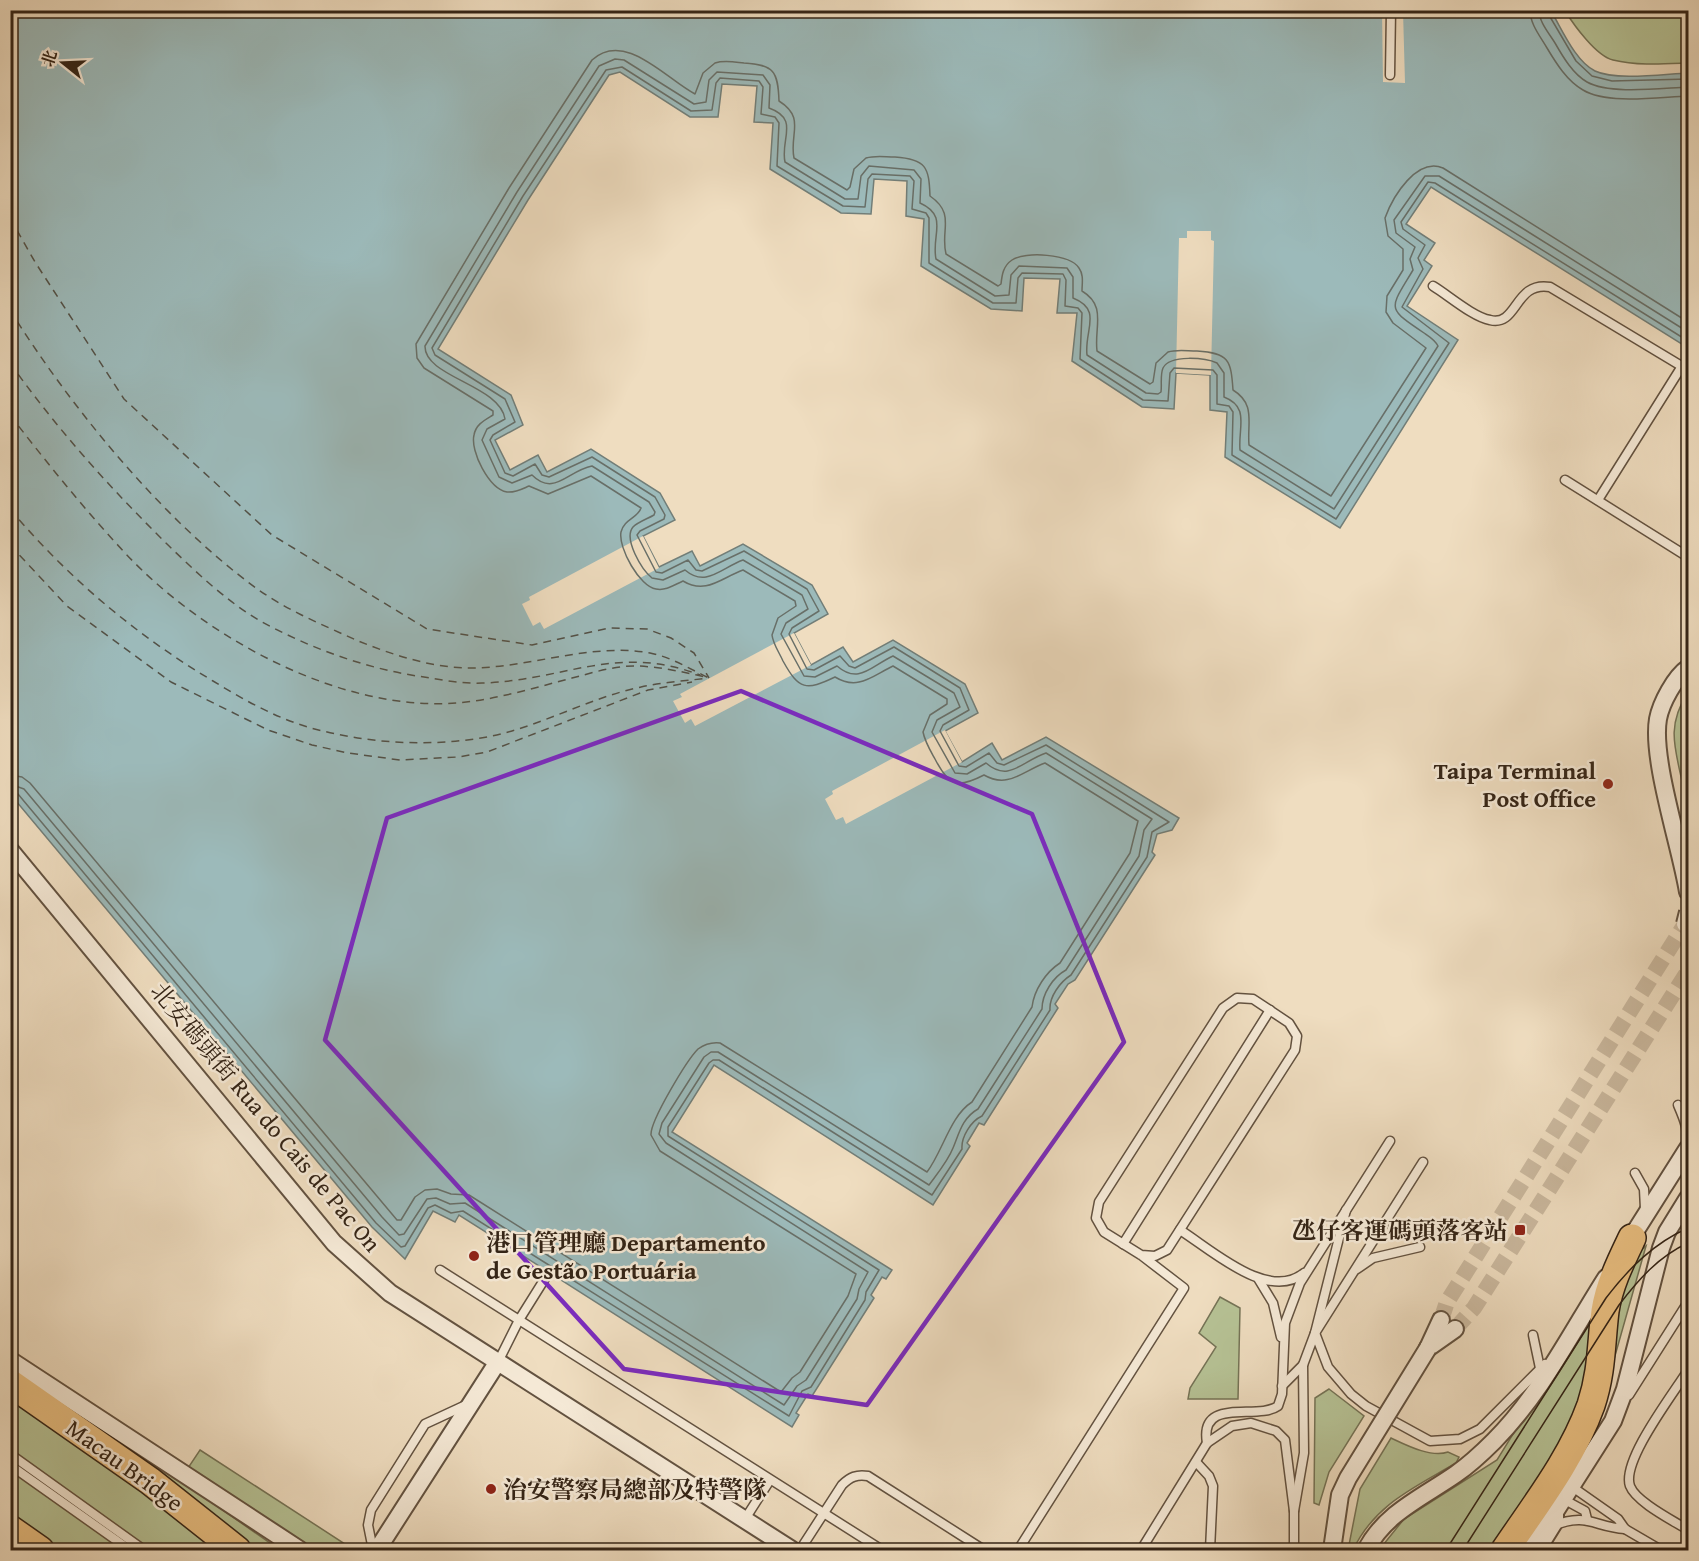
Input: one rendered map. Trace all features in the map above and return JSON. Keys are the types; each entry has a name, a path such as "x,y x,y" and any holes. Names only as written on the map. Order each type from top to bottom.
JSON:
{"main road":[{"path":"1505,1551 1575,1440 1591,1405 1604,1348 1605,1311 1610,1287 1636,1231"},
{"name":"Macau Bridge","path":"10,1383 150,1481 237,1551"},
{"path":"10,1529 40,1551"}],"street":[{"path":"1687,878 1660,762 1658,719 1683,672 1689,668"},
{"name":"北安碼頭街 Rua do Cais de Pac On","path":"10,850 334,1243 390,1293 792,1551"},
{"path":"1366,1551 1384,1525 1399,1510 1456,1474 1495,1440 1524,1407 1541,1374 1562,1347 1686,1153"},
{"path":"1538,1551 1560,1506 1613,1421 1626,1389 1661,1248 1667,1232 1689,1198"},
{"path":"1332,1551 1340,1496 1348,1478 1428,1348 1448,1325"},
{"path":"10,1360 300,1551"},
{"path":"375,1551 497,1363"},
{"path":"1522,1551 1544,1517 1560,1506"}],"lane":[{"path":"1390,75 1391,10"},
{"path":"1433,286 1482,317 1498,321 1505,318 1529,289 1541,286 1550,287 1685,368 1598,500"},
{"path":"1566,480 1689,557"},
{"path":"1687,878 1689,818"},
{"path":"1018,1551 1184,1288 1099,1226 1096,1218 1099,1202 1223,1008 1229,1002 1245,997 1253,999 1294,1029 1295,1050 1167,1251 1161,1254 1141,1255"},
{"path":"1123,1244 1270,1010"},
{"path":"1678,1105 1686,1123 1688,1140 1686,1153"},
{"path":"1207,1443 1205,1431 1212,1419 1230,1413 1272,1410 1281,1401 1282,1347 1289,1308 1309,1269 1390,1141"},
{"path":"1315,1333 1423,1162"},
{"path":"1635,1173 1644,1189 1646,1207 1636,1231"},
{"path":"1294,1510 1304,1453 1303,1365 1315,1333 1347,1210"},
{"path":"1180,1230 1259,1280 1273,1303 1282,1347"},
{"path":"1349,1278 1360,1266 1373,1258 1420,1247"},
{"path":"1259,1280 1285,1282 1298,1278 1309,1269"},
{"path":"440,1270 882,1551"},
{"path":"497,1363 519,1320 549,1272"},
{"path":"1613,1421 1689,1302"},
{"path":"1315,1333 1328,1367 1351,1394 1366,1406 1430,1441 1460,1439 1480,1430 1541,1374 1533,1335"},
{"path":"1282,1386 1303,1365"},
{"path":"1689,1370 1636,1453 1628,1475 1630,1488 1640,1499 1689,1530"},
{"path":"375,1551 368,1525 371,1510 425,1424 465,1406 474,1398"},
{"path":"1140,1551 1207,1443 1227,1429 1240,1424 1258,1424 1276,1431 1286,1445 1294,1510 1294,1551"},
{"path":"10,1454 144,1551"},
{"path":"1197,1462 1209,1476 1213,1486 1210,1551"},
{"path":"10,1465 130,1551"},
{"path":"800,1551 847,1479 861,1475 868,1476 984,1551"},
{"path":"745,1519 770,1479"},
{"path":"1560,1506 1585,1511 1587,1519"},
{"path":"1560,1506 1573,1520 1587,1519 1614,1528 1625,1529"},
{"path":"1560,1506 1618,1519 1625,1529 1661,1551"}],"highlighted area":[{"path":"741,691 1032,814 1124,1042 867,1405 624,1369 325,1040 387,818"}],"green space":[{"path":"1565,11 1688,11 1688,63 1641,64 1613,60 1600,53 1586,39"},
{"path":"1688,692 1688,770 1682,781 1674,735 1677,715"},
{"path":"1646,1246 1611,1370 1509,1550 1379,1550 1404,1519 1497,1460 1611,1276"},
{"path":"1220,1297 1240,1308 1238,1399 1188,1399 1190,1388 1216,1347 1199,1333"},
{"path":"39,1386 154,1462 280,1550 257,1550 50,1399"},
{"path":"1329,1389 1364,1416 1329,1472 1319,1505 1314,1503 1315,1398"},
{"path":"11,1398 144,1488 217,1550 52,1550 11,1526"},
{"path":"1391,1438 1426,1452 1448,1452 1459,1457 1456,1463 1411,1489 1384,1509 1362,1534 1353,1550 1348,1550 1360,1489"},
{"path":"200,1450 345,1544 342,1550 316,1550 188,1468"}],"water":[{"path":"10,11 1551,11 1575,52 1595,71 1615,76 1688,73 1688,348 1431,187 1406,224 1435,243 1424,260 1432,266 1407,306 1458,340 1340,528 1225,457 1227,412 1210,410 1210,375 1176,373 1174,409 1142,407 1072,361 1077,313 1057,313 1060,279 1024,278 1022,311 991,309 921,266 924,219 906,216 907,181 874,179 871,214 841,213 770,169 773,123 754,122 757,86 722,84 718,117 690,117 620,72 609,75 528,200 438,349 511,395 523,425 495,440 510,470 538,455 547,472 591,449 660,493 675,520 643,536 659,567 692,551 700,566 743,544 812,585 828,614 794,633 811,665 843,647 853,662 893,640 965,684 978,713 945,731 962,762 992,743 1002,760 1046,737 1179,818 1172,830 1157,834 1152,852 1155,855 1075,980 1068,984 1055,1004 1058,1008 984,1125 979,1123 967,1143 970,1146 933,1205 714,1065 672,1132 892,1270 886,1279 882,1277 871,1295 874,1298 812,1396 808,1394 796,1413 799,1415 792,1427 459,1215 455,1222 433,1211 405,1259 372,1227 11,795"}],"pier":[{"path":"1382,11 1403,11 1405,83 1383,82"},
{"path":"1187,231 1211,231 1211,240 1214,241 1211,375 1176,373 1179,238 1187,238"},
{"path":"643,536 659,568 544,629 540,622 533,626 522,604 530,600 529,597"},
{"path":"794,633 811,665 695,726 691,719 685,723 673,701 682,697 680,694"},
{"path":"945,730 962,762 846,824 843,817 836,820 825,799 833,794 832,791"}],"ferry route":[{"path":"10,218 35,262 124,399 272,535 427,629 532,645 609,628 647,629 671,638 694,653 709,678"},
{"path":"10,310 90,423 153,496 221,561 256,588 292,610 369,645 396,655 438,665 466,668 489,667 582,653 627,651 665,657 709,678"},
{"path":"10,363 85,457 178,555 236,605 262,622 300,641 340,657 382,669 460,682 511,681 590,666 642,662 670,666 700,675"},
{"path":"10,415 96,520 158,585 194,614 234,640 277,663 321,682 366,695 412,703 456,703 529,690 626,666 661,668 706,677"},
{"path":"10,509 55,559 130,625 236,695 260,708 311,728 353,737 396,742 460,741 522,728 621,692 658,684 708,678"},
{"path":"10,545 67,606 171,682 268,730 312,745 348,753 400,760 458,757 487,752 648,690 692,682"}],"tunnel":[{"path":"1441,1320 1447,1302 1685,924"},
{"path":"1455,1329 1474,1308 1688,971"}],"tram line":[{"path":"1446,1550 1606,1298 1643,1257 1664,1241 1688,1228"},
{"path":"1463,1550 1619,1305 1650,1270 1677,1248 1688,1243"}],"place":[{"name":"Taipa Terminal Post Office","path":"1608,784"},
{"name":"氹仔客運碼頭落客站","path":"1520,1230"},
{"name":"港口管理廳 Departamento de Gestão Portuária","path":"474,1256"},
{"name":"治安警察局總部及特警隊","path":"491,1489"}]}
